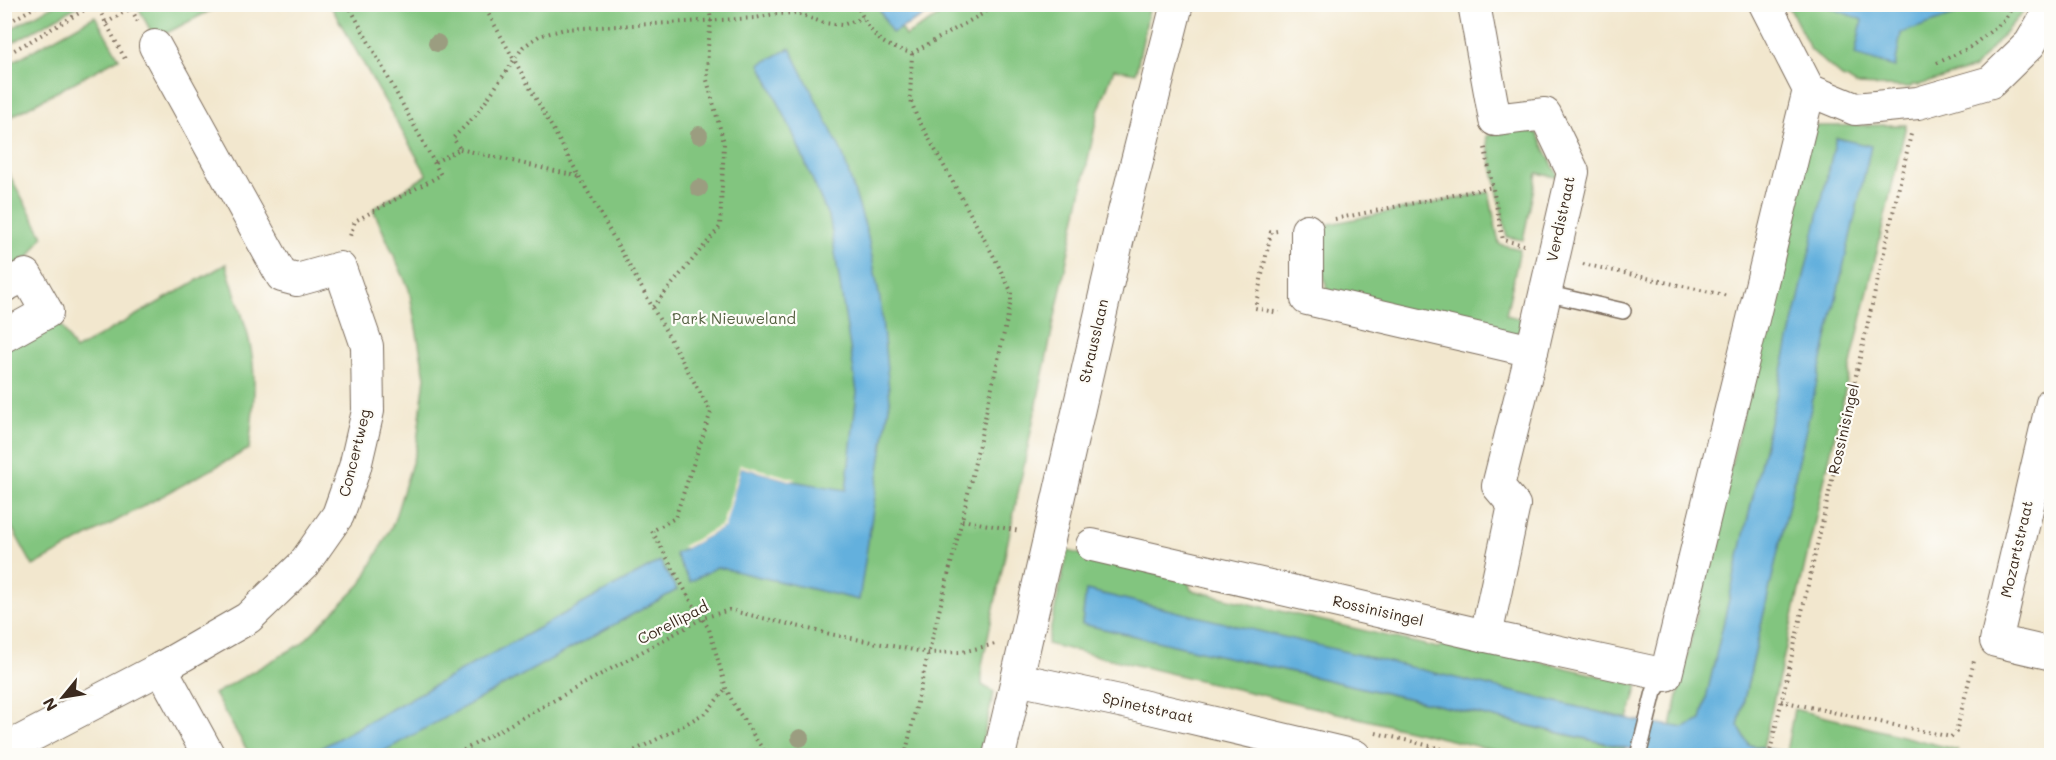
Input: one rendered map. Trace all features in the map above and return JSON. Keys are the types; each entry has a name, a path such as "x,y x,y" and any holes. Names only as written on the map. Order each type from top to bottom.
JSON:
{"street":[{"name":"Strausslaan","path":"1017,679 1123,216 1177,4"},
{"path":"1474,4 1495,120"},
{"path":"1765,4 1809,90 1855,109 1918,103 1991,82 2030,44 2052,6"},
{"path":"154,46 282,276 297,280 340,268"},
{"path":"1660,683 1809,90"},
{"name":"Verdistraat","path":"1486,636 1514,505 1498,486 1573,172 1545,114 1495,120"},
{"path":"1307,230 1308,299 1532,351"},
{"name":"Concertweg","path":"4,750 161,668 248,618 303,565 338,515 355,467 368,411 367,346 340,268"},
{"path":"4,286 26,275 47,312 4,336"},
{"name":"Mozartstraat","path":"1996,641 2052,403"},
{"name":"Rossinisingel","path":"1092,545 1486,636 1660,683"},
{"path":"1996,641 2052,654"},
{"path":"161,668 209,756"},
{"path":"999,756 1017,679"},
{"name":"Spinetstraat","path":"1017,679 1355,756"}],"lane":[{"path":"1545,293 1623,311"},
{"path":"1638,756 1660,683"}],"path":[{"path":"4,25 40,4"},
{"path":"4,56 95,4"},
{"path":"106,23 138,4"},
{"path":"340,268 355,221 441,175 348,4"},
{"path":"483,4 711,412 675,518 652,531 709,629 726,688 767,756"},
{"path":"653,307 720,227 724,143 707,80 711,21 709,4"},
{"path":"856,4 878,41 893,49 912,53 1000,4"},
{"path":"1918,103 1927,68 1969,48 2004,21 2014,4"},
{"path":"460,149 453,138 477,114 523,47 539,36 565,29 755,18 775,14 797,13 824,23 842,26 863,18"},
{"path":"905,756 1011,302 1011,291 994,257 916,116 910,98 912,53"},
{"name":"Rossinisingel","path":"1769,756 1918,103"},
{"path":"1495,120 1481,126 1503,240 1696,290 1757,301"},
{"path":"435,162 460,149 581,177"},
{"name":"Corellipad","path":"453,756 703,618 729,610 830,634 929,653 962,652 995,644"},
{"path":"1781,701 1951,737 1956,732 1974,660 1996,641"},
{"path":"624,756 708,711 726,688"}],"green space":[{"path":"56,4 80,5 5,47 5,32"},
{"path":"137,5 221,5 155,39"},
{"name":"Park Nieuweland","path":"330,5 887,5 905,36 958,5 1150,5 1136,73 1114,69 1098,112 982,665 982,685 994,692 979,755 250,755 214,694 301,644 361,584 393,524 416,450 425,377 409,289 373,209 427,175"},
{"path":"1788,5 2027,5 1974,68 1911,87 1856,85 1842,77 1811,50"},
{"path":"95,16 119,58 5,120 5,66"},
{"path":"1906,125 1763,747 1749,745 1738,726 1870,146 1837,138 1702,720 1684,728 1671,726 1809,126"},
{"path":"1519,129 1537,133 1559,178 1537,173 1523,240 1507,237 1486,136"},
{"path":"4,165 43,236 30,256 5,269"},
{"path":"1489,192 1499,244 1520,249 1506,315 1525,320 1516,334 1328,297 1315,227"},
{"path":"226,264 246,326 253,364 254,396 249,449 33,566 5,515 4,350 58,320 75,350"},
{"path":"1068,551 1188,580 1191,590 1438,648 1449,640 1638,685 1628,719 1086,591 1082,624 1625,748 1623,755 1514,755 1047,644"},
{"path":"1794,709 1958,750 1956,756 1800,756 1786,752"}],"water":[{"path":"877,5 945,5 892,33"},
{"path":"1828,5 1964,5 1957,14 1901,33 1895,67 1855,55 1862,20"},
{"path":"790,48 842,152 867,232 880,299 890,400 859,600 717,567 690,582 675,554 724,527 741,467 792,481 846,490 857,392 830,221 791,129 760,64"},
{"path":"1836,138 1871,146 1738,726 1749,745 1800,755 1657,755 1082,624 1086,590 1628,719 1684,728 1701,720"},
{"path":"660,561 677,590 377,755 308,755"}],"pier":[{"path":"740,464 796,479 792,481 741,467 725,527 686,548 681,547 722,525"}]}
